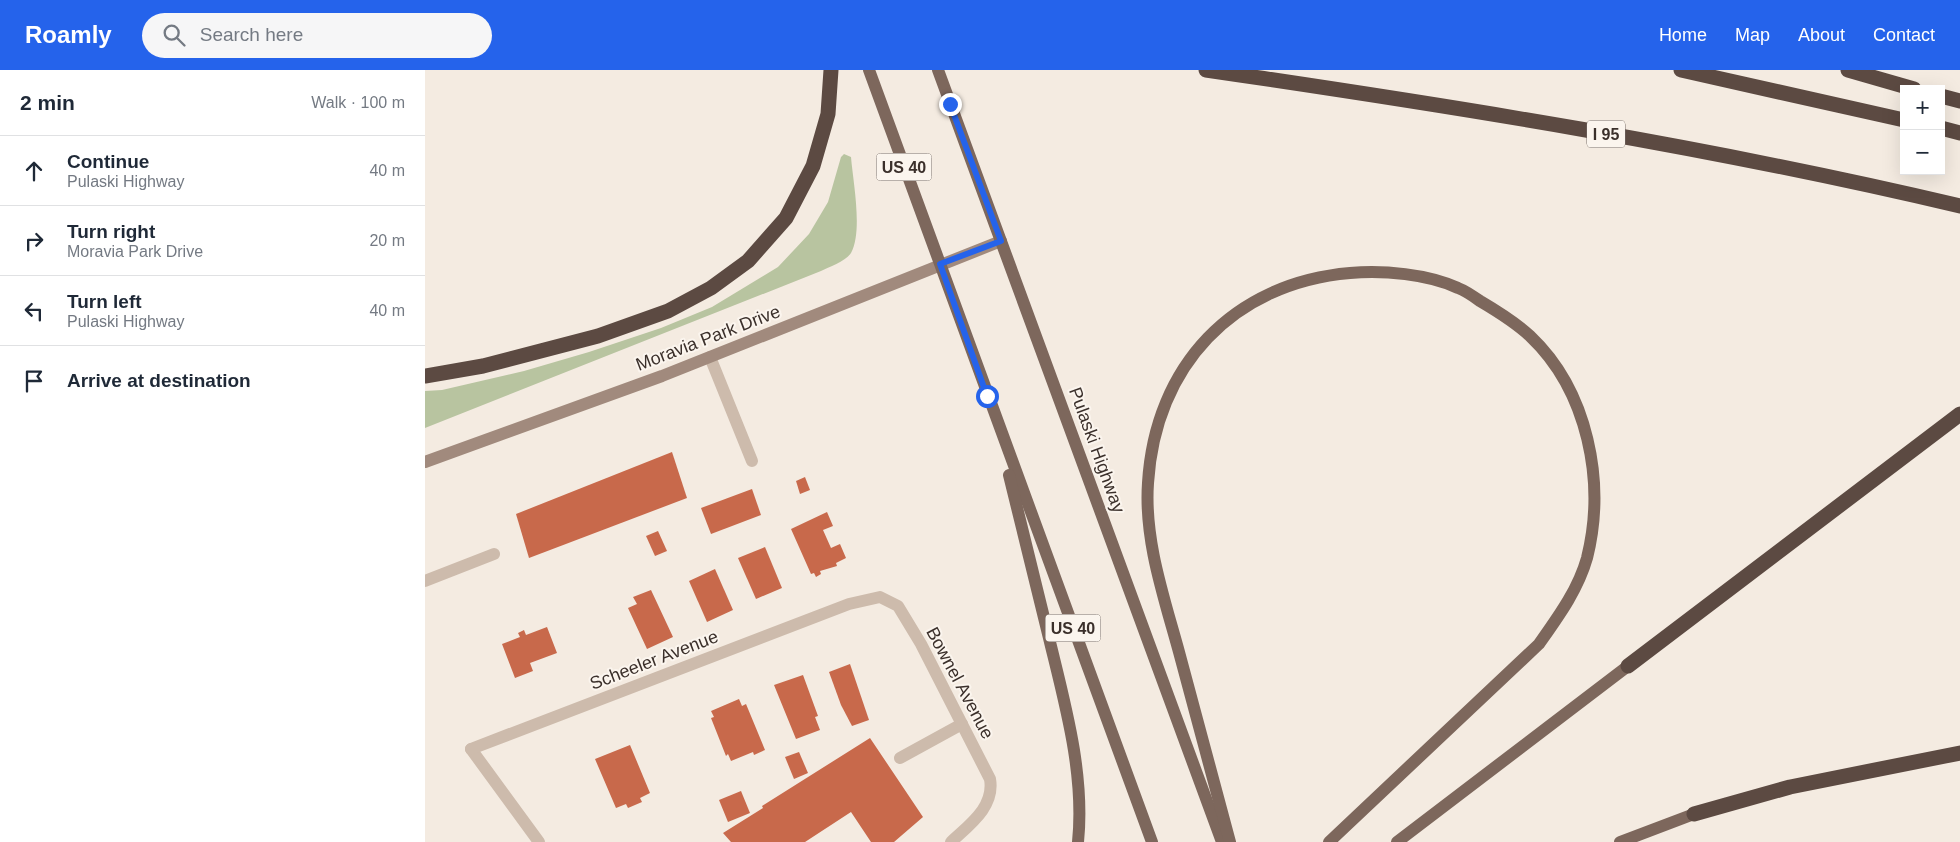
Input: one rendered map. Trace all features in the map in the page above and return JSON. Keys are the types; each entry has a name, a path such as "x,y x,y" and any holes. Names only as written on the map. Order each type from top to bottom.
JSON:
{"highway":[{"path":"425,376 483,366 597,336 668,310 711,288 748,261 786,218 813,166 828,114 831,70"},
{"name":"I 95","path":"1206,70 1362,92 1569,126 1731,157 1960,206"},
{"path":"1681,70 1900,119"},
{"path":"1848,70 1900,85"},
{"path":"1945,97 1960,101"},
{"path":"1945,129 1960,133"},
{"path":"1628,666 1960,414"},
{"path":"1694,814 1790,787 1960,753"}],"main road":[{"name":"US 40","path":"869,70 1152,842"},
{"name":"Pulaski Highway","path":"938,70 1222,842"},
{"name":"Moravia Park Drive","path":"425,462 653,379 1001,241"},
{"path":"1230,842 1161,583 1149,530 1148,483 1153,444 1167,400 1187,362 1219,325 1253,300 1291,285 1333,274 1376,271 1419,277 1458,288 1496,310 1530,336 1559,371 1582,415 1592,461 1595,510 1586,560 1567,606 1539,644 1329,842"},
{"path":"994,414 1061,686 1075,758 1079,803 1078,842"},
{"path":"1397,842 1628,666"},
{"path":"1620,842 1694,814"}],"street":[{"path":"710,356 751,461"},
{"path":"425,581 494,554"},
{"name":"Bownel Avenue","path":"849,604 879,597 898,606 921,644 988,773 992,789 989,800 983,811 951,842"},
{"name":"Scheeler Avenue","path":"539,842 471,749 849,604"},
{"path":"900,758 962,724"}],"green space":[{"path":"844,154 851,157 857,220 855,244 849,256 845,259 821,271 425,428 425,391 442,390 524,371 661,328 712,307 778,267 809,234 828,202 841,157"}],"building":[{"path":"672,452 687,498 529,558 516,514"},
{"path":"805,477 810,490 800,494 796,481"},
{"path":"752,489 761,515 711,534 701,508"},
{"path":"827,512 833,526 823,530 831,548 840,544 846,558 836,563 837,566 820,571 821,574 816,577 814,573 811,574 791,529"},
{"path":"658,531 667,551 655,556 646,536"},
{"path":"765,547 782,588 756,599 738,558"},
{"path":"715,569 733,610 707,622 689,581"},
{"path":"651,590 673,637 647,649 628,608 637,604 633,597"},
{"path":"547,627 557,653 530,663 533,671 515,678 502,644 520,637 518,633 524,630 526,635"},
{"path":"850,664 869,720 852,726 841,705 829,672"},
{"path":"803,675 818,716 815,717 820,730 796,739 774,685"},
{"path":"739,699 742,706 746,704 765,750 754,755 753,752 731,761 728,754 726,756 711,718 714,717 711,711"},
{"path":"870,738 923,817 894,842 871,842 851,812 805,842 731,842 723,833 763,808 762,806"},
{"path":"630,745 650,793 640,798 642,802 628,808 626,804 616,808 595,759"},
{"path":"799,752 808,773 794,779 785,757"},
{"path":"741,791 750,813 728,822 719,800"}],"route":[{"path":"950,104 1001,241 940,264 987,396"}]}
